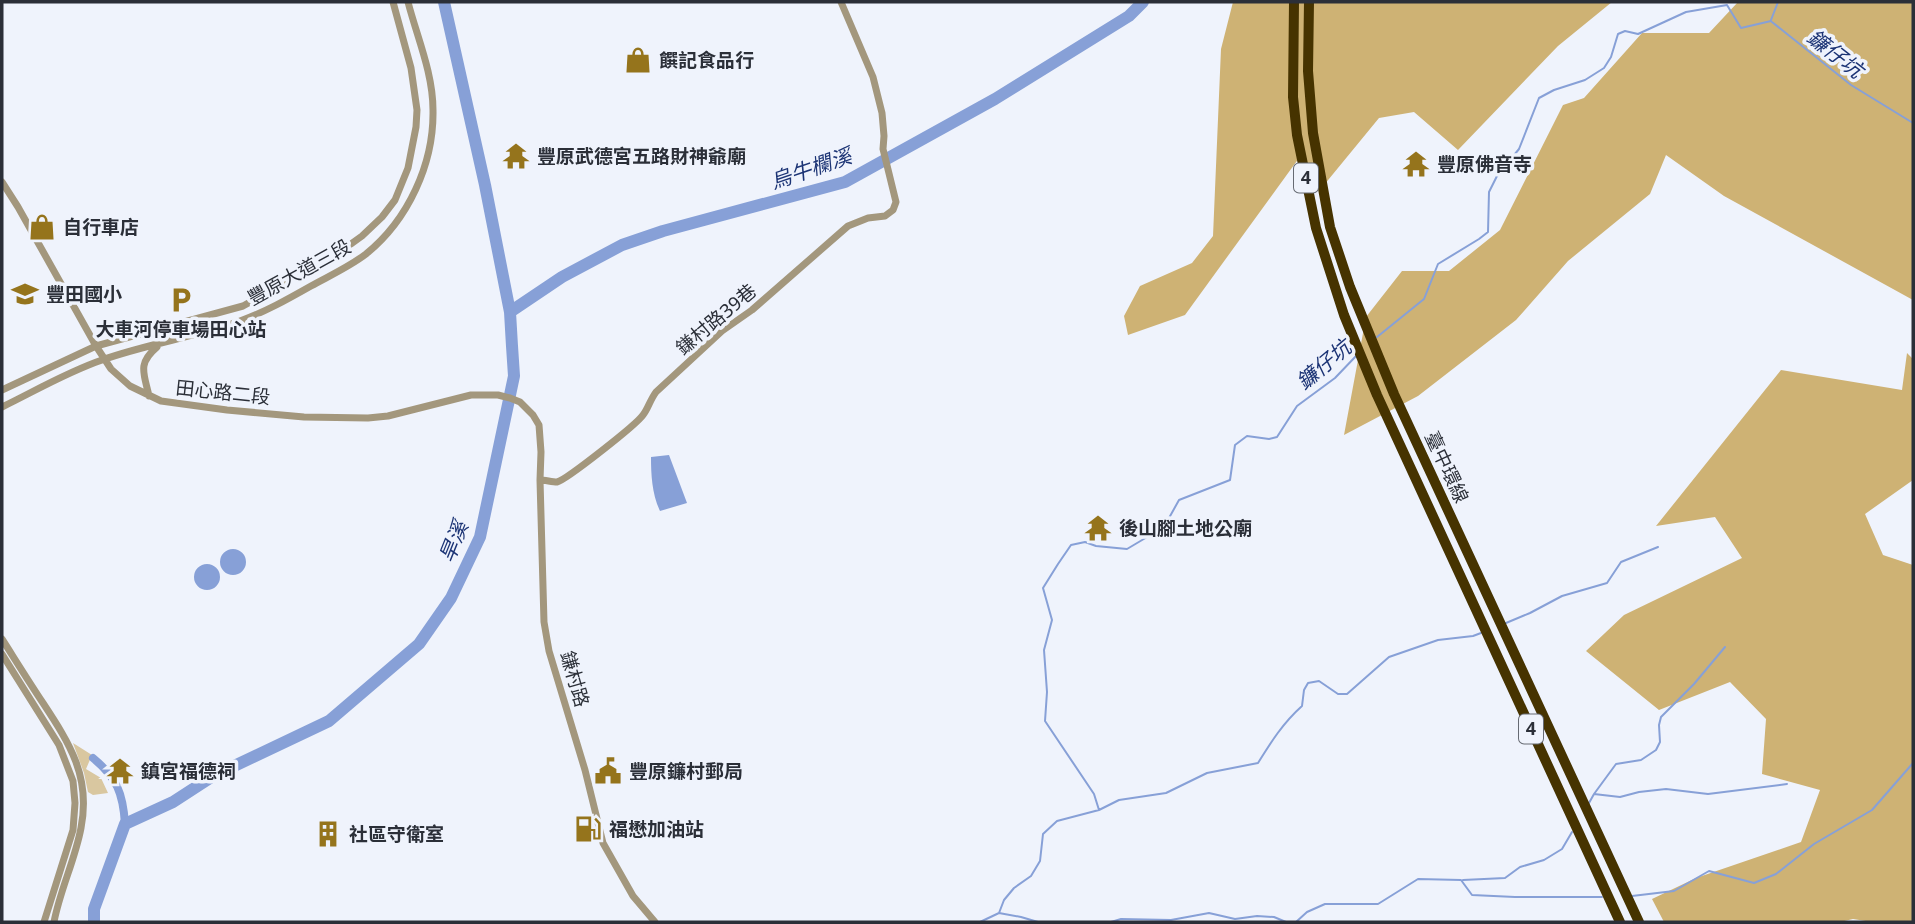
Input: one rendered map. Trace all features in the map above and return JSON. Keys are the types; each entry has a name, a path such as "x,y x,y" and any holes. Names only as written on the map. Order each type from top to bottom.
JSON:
{"highway":[{"name":"臺中環線","path":"1294,2 1293,97 1297,135 1315,228 1344,315 1383,408 1620,922"},
{"name":"臺中環線","path":"1309,2 1308,71 1312,133 1330,227 1350,287 1394,394 1639,922"}],"street":[{"name":"豐原大道三段","path":"2,390 96,346 243,306 337,254 382,217 394,200 408,168 417,110 411,68 393,2"},
{"name":"豐原大道三段","path":"2,407 104,359 261,313 366,254 407,207 429,151 433,110 431,89 408,2"},
{"name":"鎌村路39巷","path":"541,480 558,482 576,471 633,426 646,413 656,392 722,331 752,310 848,226 869,218 885,216 892,210 896,202 883,149 882,113 873,77 841,2"},
{"name":"田心路二段","path":"2,182 104,359 130,387 149,396 161,401 227,410 304,417 368,418 388,416 471,395 498,395 515,400 527,408 539,425"},
{"path":"149,396 142,368 148,355 160,344"},
{"name":"鎌村路","path":"539,425 544,622 550,651 603,843 633,896 655,922"},
{"path":"2,639 71,748 81,779 84,802 80,833 54,922"},
{"path":"2,654 59,745 71,776 75,803 71,838 44,922"}],"shaded area":[{"path":"1233,2 1612,2 1558,46 1458,150 1414,112 1379,118 1324,185 1299,158 1185,315 1128,335 1124,316 1140,286 1192,263 1213,236 1221,49"},
{"path":"1738,2 1913,2 1913,300 1724,196 1666,155 1650,194 1568,261 1516,320 1418,396 1344,435 1366,317 1402,271 1449,271 1500,230 1563,105 1584,98 1642,33 1709,33"},
{"path":"1907,353 1913,359 1913,480 1865,514 1883,555 1913,565 1913,922 1853,919 1840,922 1664,922 1652,899 1696,878 1801,842 1820,790 1762,774 1766,719 1730,682 1659,710 1586,651 1624,615 1742,558 1715,517 1656,526 1781,370 1902,390"},
{"path":"73,743 92,755 86,769 101,778 108,793 93,795 88,792"}],"water":[{"path":"669,455 687,503 660,511 652,484 651,457"},
{"path":"233,549 242,553 246,562 242,571 233,575 224,571 220,562 224,553"},
{"path":"207,564 216,568 220,577 216,586 207,590 198,586 194,577 198,568"}],"waterway":[{"name":"旱溪","path":"94,922 94,909 125,824 173,802 213,776 329,721 419,644 451,598 480,537 514,376 510,312 444,2"},
{"name":"烏牛欄溪","path":"510,312 562,277 622,245 663,231 845,182 995,99 1129,16 1143,2"},
{"path":"1771,20 1778,2"},
{"name":"鐮仔坑","path":"1377,337 1424,299 1438,264 1488,232 1489,192 1497,176 1519,149 1539,98 1585,80 1604,68 1611,57 1618,34 1625,31 1638,34 1686,12 1727,5 1741,28 1771,21"},
{"name":"鐮仔坑","path":"1772,22 1851,85 1913,123"},
{"name":"鐮仔坑","path":"980,922 999,913 1004,900 1014,888 1031,876 1040,861 1043,834 1057,821 1099,810 1094,794 1045,721 1047,692 1044,650 1052,620 1043,588 1058,564 1071,545 1085,542 1096,546 1127,549 1164,527 1179,500 1230,480 1235,445 1247,436 1269,439 1277,437 1297,406 1335,378 1357,355"},
{"path":"1506,623 1562,596 1607,583 1621,562 1658,547"},
{"path":"1099,810 1119,800 1166,793 1207,773 1258,763 1283,726 1302,706 1304,690 1308,683 1319,681 1338,694 1347,694 1389,657 1438,640 1481,633"},
{"path":"1594,794 1616,764 1641,760 1656,750 1660,742 1661,717 1725,647"},
{"path":"93,758 108,772 117,787 123,803 125,824"},
{"path":"1632,896 1674,891 1709,871 1754,883 1776,874 1814,844 1872,810 1913,763"},
{"path":"1589,803 1594,794 1620,797 1666,789 1708,794 1787,784"},
{"path":"1463,880 1505,878 1520,867 1544,860 1562,849 1572,832"},
{"path":"1296,922 1307,912 1325,904 1378,904 1418,879 1461,880 1472,895 1602,897"},
{"path":"999,913 1038,922"},
{"path":"1111,922 1121,919 1171,920 1209,913 1235,919 1274,917 1286,922"}],"place":[{"name":"饌記食品行","path":"638,60"},
{"name":"豐原武德宮五路財神爺廟","path":"516,156"},
{"name":"豐原佛音寺","path":"1416,164"},
{"name":"自行車店","path":"42,227"},
{"name":"豐田國小","path":"25,294"},
{"name":"大車河停車場田心站","path":"181,300"},
{"name":"後山腳土地公廟","path":"1098,528"},
{"name":"鎮宮福德祠","path":"120,771"},
{"name":"豐原鐮村郵局","path":"608,771"},
{"name":"福懋加油站","path":"588,829"},
{"name":"社區守衛室","path":"328,834"}]}
